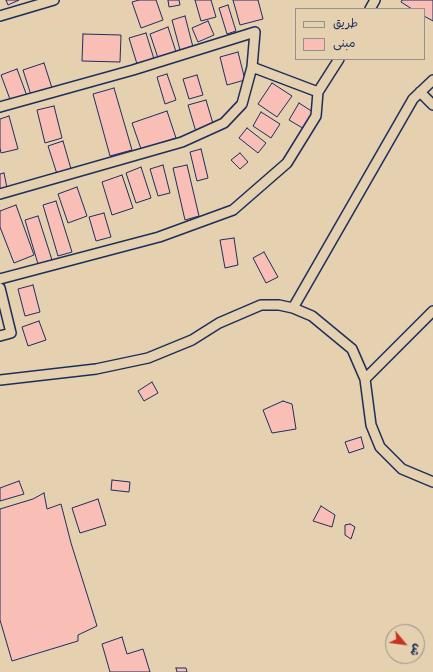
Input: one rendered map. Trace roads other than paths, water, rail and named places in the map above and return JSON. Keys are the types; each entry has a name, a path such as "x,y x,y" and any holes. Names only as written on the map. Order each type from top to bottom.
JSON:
{"street":[{"path":"0,16 54,0"},
{"path":"0,107 133,70 255,32 252,67 242,104 224,123 182,142 0,194"},
{"path":"0,279 158,237 233,210 287,163 316,116 318,92 338,60"},
{"path":"252,67 318,92"},
{"path":"294,308 413,99 433,80"},
{"path":"420,92 433,105"},
{"path":"0,288 11,333 0,336"},
{"path":"0,380 96,369 148,358 192,340 219,323 261,305 279,305 294,308 312,316 352,349 365,379 371,425 380,447 402,469 433,482"},
{"path":"365,379 433,311"}]}
